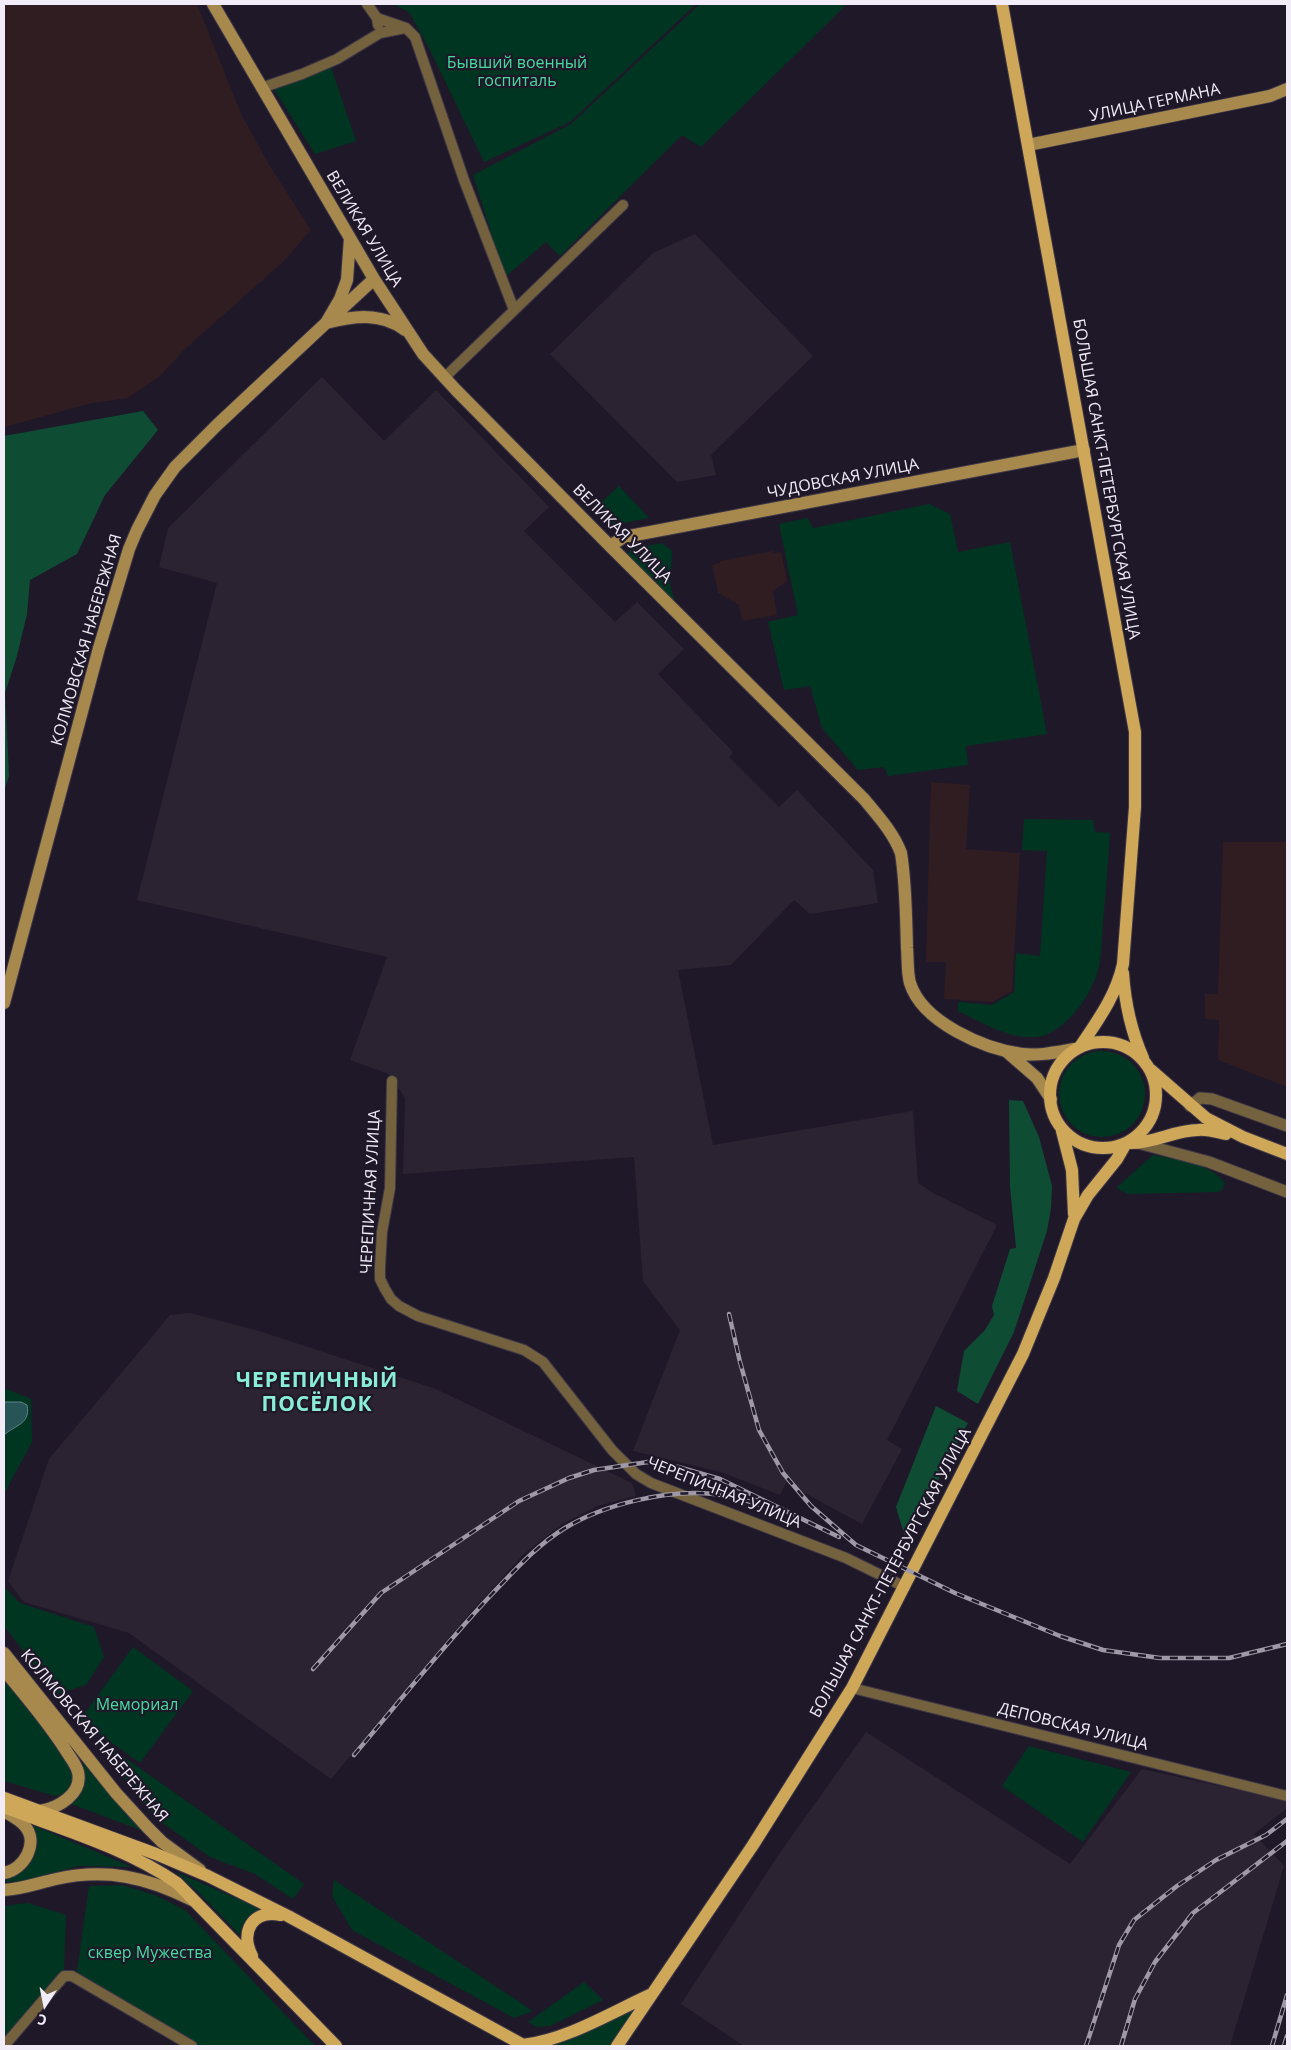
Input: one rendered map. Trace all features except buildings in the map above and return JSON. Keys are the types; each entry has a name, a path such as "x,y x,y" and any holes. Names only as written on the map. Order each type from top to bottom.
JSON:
{"main road":[{"name":"ВЕЛИКАЯ УЛИЦА","path":"212,4 374,279 410,336 444,378 864,799 884,823 897,841 901,853 909,977 916,997 945,1024 969,1037 1005,1051"},
{"name":"БОЛЬШАЯ САНКТ-ПЕТЕРБУРГСКАЯ УЛИЦА","path":"1002,4 1135,732 1135,807 1123,964 1127,1010 1146,1065"},
{"name":"УЛИЦА ГЕРМАНА","path":"1028,145 1270,96 1287,89"},
{"path":"326,323 340,299 347,280 350,238"},
{"name":"КОЛМОВСКАЯ НАБЕРЕЖНАЯ","path":"4,1003 99,648 129,549 139,525 155,495 176,467 217,425 374,279"},
{"path":"326,323 356,317 382,319 399,326 410,336"},
{"name":"ЧУДОВСКАЯ УЛИЦА","path":"610,546 624,537 1084,450"},
{"name":"БОЛЬШАЯ САНКТ-ПЕТЕРБУРГСКАЯ УЛИЦА","path":"1078,1048 1109,1002 1123,964"},
{"path":"1005,1051 1038,1054 1078,1048 1099,1041 1110,1042 1130,1049 1190,1106 1206,1118 1243,1137 1287,1154"},
{"path":"1078,1048 1064,1058 1057,1066 1050,1086 1052,1108 1060,1126 1072,1139 1090,1148 1102,1149 1160,1140 1183,1132 1198,1130 1243,1137"},
{"path":"1005,1051 1037,1078 1051,1099"},
{"path":"1132,1144 1145,1128 1153,1110 1155,1091 1152,1074 1146,1065"},
{"name":"БОЛЬШАЯ САНКТ-ПЕТЕРБУРГСКАЯ УЛИЦА","path":"1060,1126 1072,1170 1074,1219"},
{"name":"БОЛЬШАЯ САНКТ-ПЕТЕРБУРГСКАЯ УЛИЦА","path":"617,2046 758,1837 852,1688 1023,1354 1050,1287 1074,1219 1088,1194 1132,1144"},
{"name":"КОЛМОВСКАЯ НАБЕРЕЖНАЯ","path":"4,1653 116,1793 148,1828 162,1842 208,1876"},
{"name":"КОЛМОВСКАЯ НАБЕРЕЖНАЯ","path":"4,1670 55,1734 77,1770 78,1781 69,1798 53,1809 40,1811"},
{"path":"4,1798 156,1854 208,1876 288,1916 524,2045 567,2034 652,1994"},
{"path":"4,1807 102,1844 157,1869 177,1883 336,2046"},
{"path":"4,1811 25,1825 30,1839 30,1850 25,1860 18,1868 4,1873"},
{"path":"4,1890 20,1889 55,1879 90,1874 125,1875 165,1886 197,1902"},
{"path":"256,1963 247,1941 248,1930 253,1921 268,1914 288,1916"}],"street":[{"path":"367,4 377,18 380,33"},
{"path":"377,18 406,28 415,37 464,180 514,310"},
{"path":"261,88 302,74 337,59 380,33 406,28"},
{"path":"444,378 623,205"},
{"name":"ЧЕРЕПИЧНАЯ УЛИЦА","path":"392,1081 390,1188 382,1232 380,1267 380,1279 391,1299 399,1306 418,1316 524,1350 543,1362 612,1450 636,1474 651,1483 846,1558 904,1587"},
{"path":"1190,1106 1200,1098 1212,1099 1287,1126"},
{"path":"1132,1144 1193,1157 1241,1173 1287,1192"},
{"name":"ДЕПОВСКАЯ УЛИЦА","path":"852,1688 1287,1796"},
{"path":"4,2046 64,1976 72,1976 192,2046"}],"shaded area":[{"path":"4,4 197,4 242,116 270,166 311,230 284,261 185,349 159,377 128,398 92,403 4,427"},
{"path":"695,234 813,356 711,455 716,475 677,482 550,354 653,253"},
{"path":"322,377 384,441 436,390 549,507 524,531 615,622 637,602 684,649 658,674 733,752 729,757 779,807 797,790 873,870 878,903 810,914 794,900 731,965 678,970 713,1145 913,1111 918,1183 935,1194 997,1225 887,1440 902,1449 862,1524 786,1483 780,1495 721,1472 633,1451 680,1330 643,1281 634,1157 403,1174 405,1098 389,1074 350,1060 387,957 137,900 217,583 159,567 168,528"},
{"path":"773,551 774,553 781,552 787,581 773,591 777,615 742,621 739,605 718,593 712,565 720,563 720,561"},
{"path":"931,782 970,785 966,849 1020,853 1012,991 992,1002 944,999 946,962 926,962"},
{"path":"1223,842 1287,842 1287,1087 1218,1060 1219,1020 1205,1019 1205,994 1218,994"},
{"path":"190,1313 259,1331 436,1389 632,1483 636,1496 598,1506 562,1524 524,1554 468,1615 331,1779 129,1633 24,1602 8,1581 49,1459 170,1315"},
{"path":"4,1402 21,1402 27,1405 28,1411 27,1416 21,1423 4,1435"},
{"path":"866,1732 1070,1864 1142,1769 1287,1801 1287,1808 1254,1834 1284,1866 1230,2046 744,2046 681,2004 779,1854"}],"green space":[{"name":"Бывший военный госпиталь","path":"393,4 696,4 570,122 484,162 431,52 409,12"},
{"path":"700,4 847,4 701,147 682,135 560,256 546,242 505,277 473,175 571,124"},
{"path":"331,67 356,141 315,154 274,89"},
{"path":"143,411 158,430 105,495 77,554 30,580 27,614 17,656 5,693 9,776 4,791 4,436"},
{"path":"619,486 649,518 608,526 593,510"},
{"path":"929,504 950,514 958,552 1010,542 1047,734 966,746 968,765 888,776 884,767 858,770 822,728 810,686 784,690 768,622 798,615 779,524 808,518 813,528"},
{"path":"662,543 672,551 670,585 677,609 627,554 631,549"},
{"path":"1024,819 1093,820 1095,832 1110,833 1101,952 1095,980 1090,991 1067,1021 1057,1029 1037,1037 1016,1036 1006,1033 958,1011 958,1002 992,1005 1014,992 1016,953 1040,956 1047,851 1022,850"},
{"path":"1094,1051 1110,1051 1119,1054 1133,1063 1142,1077 1145,1094 1142,1111 1133,1125 1119,1134 1110,1137 1094,1137 1078,1130 1066,1118 1059,1102 1059,1086 1066,1070 1078,1058"},
{"path":"1009,1100 1023,1101 1039,1137 1052,1186 1051,1208 1047,1231 1014,1332 978,1404 957,1391 964,1351 985,1330 994,1315 992,1306 1010,1249 1016,1248 1010,1187"},
{"path":"1153,1155 1202,1166 1219,1176 1225,1183 1222,1190 1217,1192 1129,1194 1116,1188"},
{"path":"4,1388 31,1399 32,1442 4,1494"},
{"path":"936,1406 968,1423 939,1479 905,1537 896,1507"},
{"path":"4,1587 20,1603 94,1627 104,1657 86,1685 57,1694 4,1626"},
{"name":"Мемориал","path":"133,1647 193,1691 140,1763 80,1720"},
{"path":"4,1677 54,1737 69,1763 74,1777 65,1794 55,1796 4,1781"},
{"path":"104,1743 304,1884 293,1899 255,1874 210,1857 157,1819 107,1756"},
{"path":"1029,1746 1131,1772 1083,1842 1002,1786"},
{"path":"83,1757 148,1833 69,1803 84,1778"},
{"path":"32,1825 132,1867 79,1866 21,1881 4,1882 22,1870 34,1851"},
{"path":"176,1872 261,1909 246,1919 240,1935"},
{"path":"334,1880 533,2011 514,2018 352,1930 332,1896"},
{"name":"сквер Мужества","path":"122,1885 155,1895 185,1910 315,2046 200,2046 77,1972 89,1886"},
{"path":"28,1903 66,1915 64,1971 4,2041 4,1906"},
{"path":"584,1982 603,2000 550,2026 537,2027 528,2022"},
{"path":"635,2009 609,2046 554,2046"}],"railway":[{"path":"729,1314 759,1430 783,1473 811,1506 856,1545 955,1593 1060,1636 1103,1650 1160,1658 1229,1658 1287,1644"},
{"path":"313,1669 381,1593 519,1501 569,1478 594,1470 648,1462 678,1467 720,1479 839,1537"},
{"path":"354,1755 474,1613 535,1550 565,1528 581,1519 618,1505 657,1496 696,1493 714,1494 766,1507"},
{"path":"1086,2046 1119,1945 1134,1920 1177,1886 1216,1860 1266,1835 1287,1819"},
{"path":"1121,2046 1135,1999 1155,1962 1193,1913 1287,1841"},
{"path":"1272,2046 1287,1995"},
{"path":"1284,2046 1287,2036"}],"district":[{"name":"ЧЕРЕПИЧНЫЙ ПОСЁЛОК","path":"317,1393"}]}
